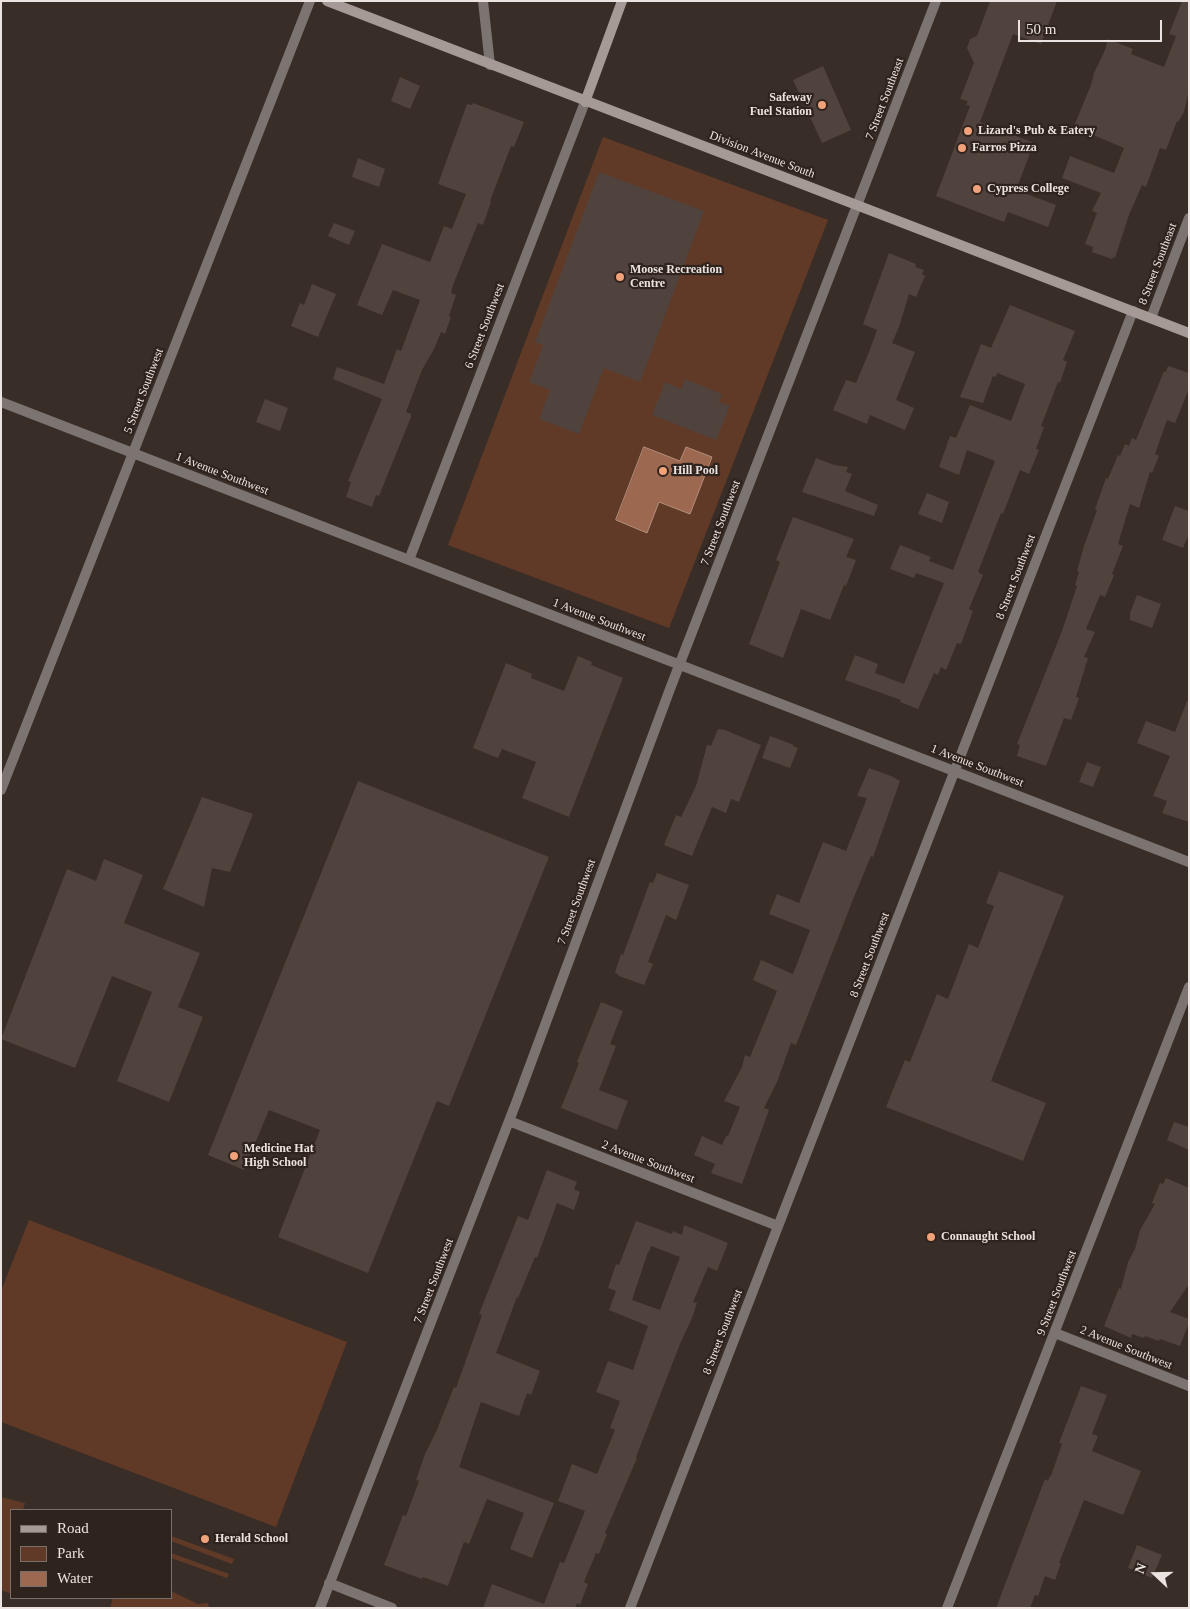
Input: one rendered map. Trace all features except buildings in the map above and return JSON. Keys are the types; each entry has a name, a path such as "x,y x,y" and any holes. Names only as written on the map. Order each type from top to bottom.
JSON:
{"street":[{"name":"5 Street Southwest","path":"1,790 310,1"},
{"name":"Division Avenue South","path":"327,1 585,102 1189,333"},
{"path":"483,1 490,65"},
{"path":"585,102 622,1"},
{"name":"7 Street Southeast","path":"858,205 936,1"},
{"name":"6 Street Southwest","path":"409,560 585,102"},
{"name":"7 Street Southwest","path":"320,1608 509,1122 679,664 858,205"},
{"name":"8 Street Southeast","path":"1151,318 1189,218"},
{"name":"8 Street Southwest","path":"630,1608 1134,311"},
{"name":"1 Avenue Southwest","path":"1,402 1189,862"},
{"name":"9 Street Southwest","path":"946,1608 1189,987"},
{"name":"2 Avenue Southwest","path":"509,1122 778,1226"},
{"name":"2 Avenue Southwest","path":"1055,1333 1189,1386"},
{"path":"329,1584 392,1608"}],"green space":[{"path":"603,137 828,220 669,628 448,545"},
{"path":"29,1220 347,1342 276,1527 1,1422 1,1291"},
{"path":"1,1497 25,1503 23,1509 10,1509 10,1594 1,1590"},
{"path":"172,1536 234,1559 232,1564 172,1541"},
{"path":"172,1553 229,1574 227,1578 172,1558"},
{"path":"172,1591 198,1604 208,1603 209,1608 110,1608 113,1599 172,1599"}],"water":[{"path":"644,447 680,461 686,447 712,457 690,514 659,502 647,533 616,520"}],"place":[{"name":"Safeway Fuel Station","path":"822,105"},
{"name":"Lizard's Pub & Eatery","path":"968,131"},
{"name":"Farros Pizza","path":"962,148"},
{"name":"Cypress College","path":"977,189"},
{"name":"Moose Recreation Centre","path":"620,277"},
{"name":"Hill Pool","path":"663,471"},
{"name":"Medicine Hat High School","path":"234,1156"},
{"name":"Connaught School","path":"931,1237"},
{"name":"Herald School","path":"205,1539"}]}
